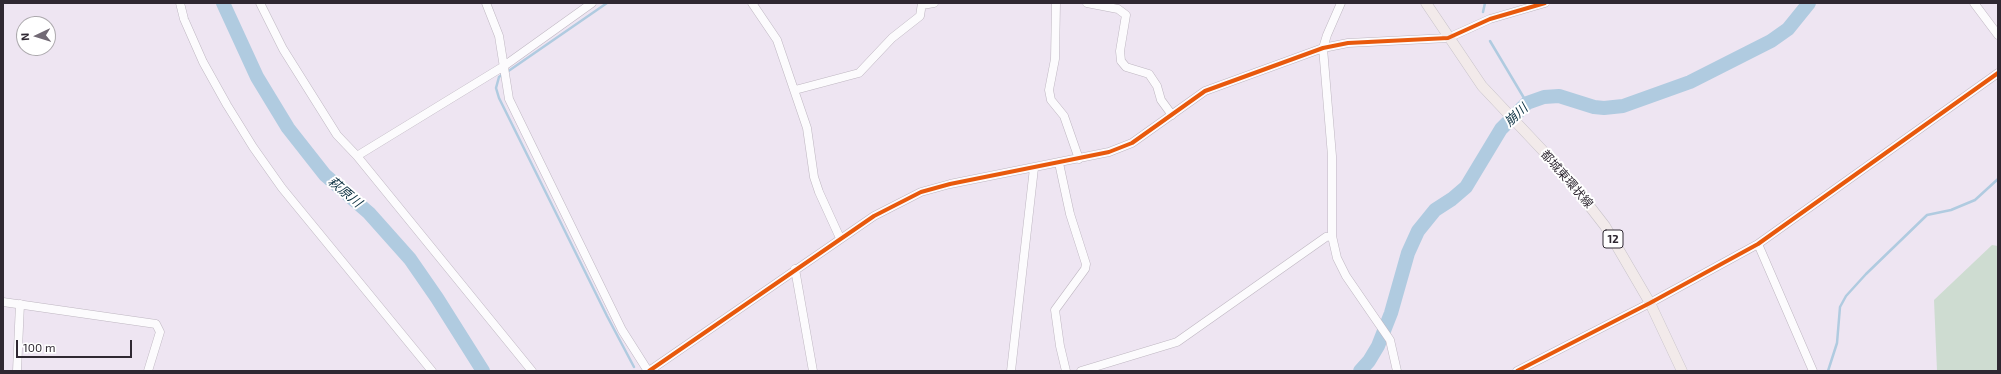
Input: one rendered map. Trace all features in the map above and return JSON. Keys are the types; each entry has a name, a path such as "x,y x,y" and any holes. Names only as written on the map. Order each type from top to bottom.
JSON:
{"main road":[{"name":"都城東環状線","path":"1426,3 1448,38 1482,86 1586,199 1605,226 1650,303 1682,371"}],"street":[{"path":"180,3 184,19 203,62 226,105 282,188 432,371"},
{"path":"260,3 283,49 337,134 357,156 532,371"},
{"path":"486,3 499,36 509,99 622,330 649,371 840,238 874,216 921,192 950,184 1109,152 1132,143 1194,98 1216,85 1323,48 1348,44 1448,38 1490,19 1545,3"},
{"path":"357,156 504,66 592,3"},
{"path":"752,3 777,40 807,128 814,177 818,192 840,238"},
{"path":"795,90 859,73 892,38 920,16 922,4 934,3"},
{"path":"1056,3 1055,59 1049,90 1051,100 1064,116 1079,159"},
{"path":"1086,3 1118,9 1126,15 1120,51 1122,61 1126,67 1149,74 1156,86 1161,100 1172,115"},
{"path":"1341,3 1323,48 1332,156 1332,236 1337,258 1346,276 1390,340 1396,371"},
{"path":"1974,3 1998,35"},
{"path":"1517,371 1650,303 1758,244 1998,73"},
{"path":"1059,163 1070,214 1086,264 1085,269 1055,310 1060,346 1066,371"},
{"path":"1011,371 1034,168"},
{"path":"1081,371 1177,342 1326,237 1332,236"},
{"path":"1758,244 1813,371"},
{"path":"795,269 813,371"},
{"path":"3,302 156,324 160,332 148,371"},
{"path":"17,371 20,304"}],"shaded area":[{"path":"1992,245 1998,246 1998,371 1937,371 1934,300"}],"waterway":[{"name":"萩原川","path":"223,3 257,77 288,128 325,175 369,213 410,259 437,298 483,371"},
{"path":"507,72 607,3"},
{"path":"1483,12 1485,3"},
{"name":"崩川","path":"1360,371 1369,361 1378,346 1391,313 1408,253 1418,231 1435,210 1452,199 1466,187 1501,129 1527,103 1544,97 1559,96 1594,107 1604,108 1623,106 1690,82 1771,41 1788,29 1809,3"},
{"path":"1490,41 1527,103"},
{"path":"503,74 499,77 496,88 499,98 607,316 634,367"},
{"path":"1828,371 1837,343 1840,307 1846,296 1866,274 1927,215 1951,210 1975,200 1998,179"}],"cycle path":[{"path":"649,371 874,216 921,192 950,184 1109,152 1132,143 1205,91 1323,48 1348,43 1448,38 1490,19 1545,3"},
{"path":"1517,371 1650,303 1758,244 1998,73"}]}
